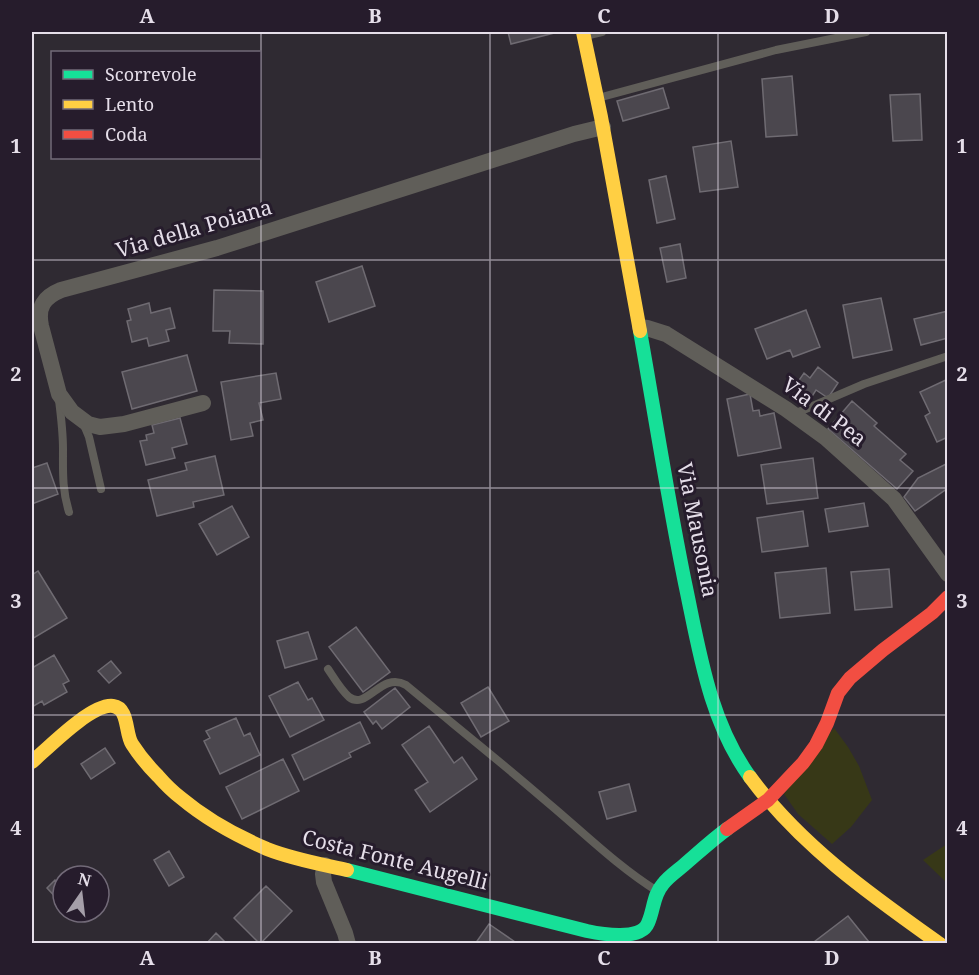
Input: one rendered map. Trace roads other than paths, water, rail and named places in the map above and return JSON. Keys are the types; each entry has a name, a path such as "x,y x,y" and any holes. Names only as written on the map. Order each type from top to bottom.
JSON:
{"street":[{"name":"Via Mausonia","path":"584,34 640,327 676,541 706,680 717,716 728,741 746,771 787,823 855,883 940,944"},
{"name":"Via della Poiana","path":"80,419 68,408 59,394 39,319 42,304 52,294 217,248 574,134 603,127"},
{"name":"Via di Pea","path":"640,327 666,334 793,414 826,438 888,492 948,574"},
{"path":"80,419 96,426 114,425 203,403"},
{"path":"657,891 715,838 768,800 803,763 816,745 838,693 850,678 932,613 948,597"},
{"name":"Costa Fonte Augelli","path":"32,762 42,751 95,710 105,706 114,706 123,713 131,743 156,774 180,798 204,815 268,849 586,931 610,934 627,934 645,928 651,918 657,891"},
{"path":"325,865 324,882 348,944"}],"lane":[{"path":"584,34 602,32"},
{"path":"597,99 776,50 866,32"},
{"path":"793,414 864,384 948,356"},
{"path":"59,394 64,494 69,512"},
{"path":"80,419 87,431 101,489"},
{"path":"328,669 348,696 356,700 363,699 388,682 406,685 548,802 604,852 657,891"}]}
